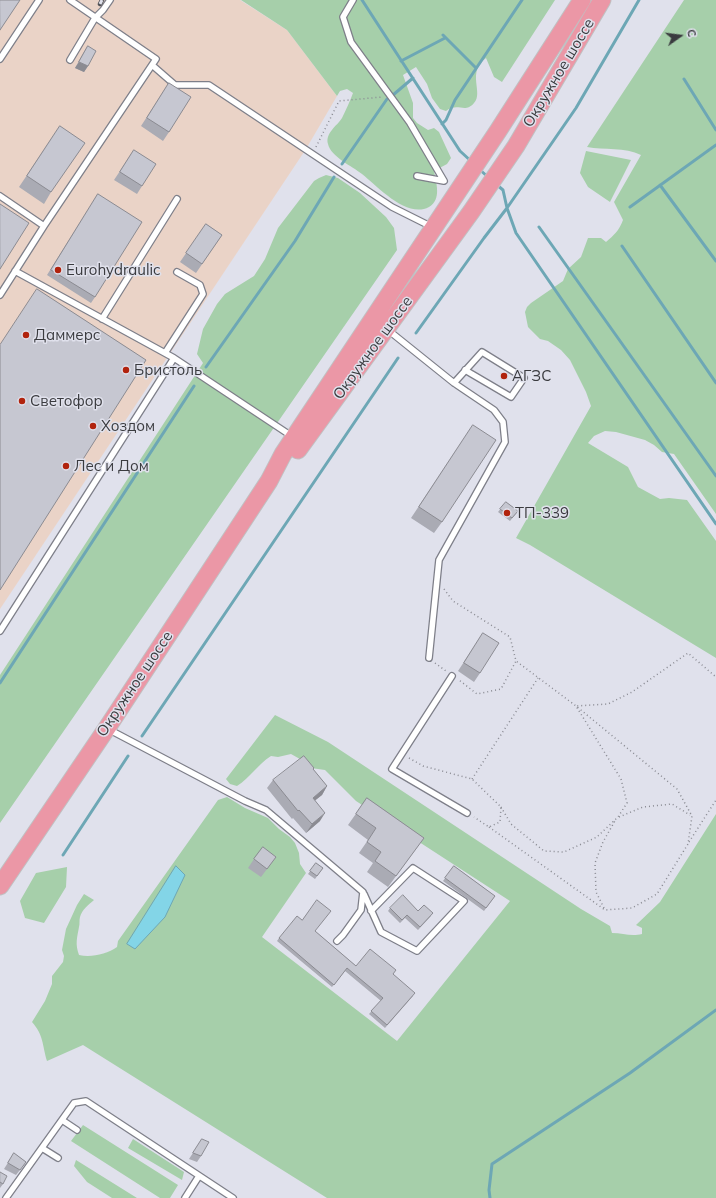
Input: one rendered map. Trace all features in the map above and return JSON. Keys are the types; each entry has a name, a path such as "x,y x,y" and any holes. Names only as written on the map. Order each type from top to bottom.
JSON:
{"main road":[{"name":"Окружное шоссе","path":"0,886 7,870 107,728 269,481 283,454 434,228 582,0"},
{"name":"Окружное шоссе","path":"269,481 302,446 471,212 516,146 602,0"}],"lane":[{"path":"0,59 39,0"},
{"path":"0,295 44,226 156,59 70,0"},
{"path":"70,60 95,18 110,0"},
{"path":"353,0 343,18 351,42 410,123 444,181 417,176"},
{"path":"152,64 175,85 208,85 392,207 434,228"},
{"path":"0,196 44,226"},
{"path":"102,319 177,199"},
{"path":"15,272 174,358 294,438"},
{"path":"164,353 203,294 200,285 178,272"},
{"path":"387,329 454,383 494,410 503,422 505,442 439,560 429,658"},
{"path":"454,383 465,370 482,352 524,378 511,397 465,370"},
{"path":"0,631 174,358"},
{"path":"452,676 392,769 467,812"},
{"path":"107,728 238,797 266,810 363,892 371,911 381,932 417,951 464,901 413,868 371,911"},
{"path":"337,941 361,910 363,892"},
{"path":"0,1195 5,1198 74,1103 86,1101 233,1198"},
{"path":"62,1120 77,1130"},
{"path":"42,1148 58,1158"},
{"path":"185,1198 199,1176"}],"path":[{"path":"314,154 339,102 390,96"},
{"path":"437,579 453,601 510,637 516,661 576,706 677,789 692,816 688,844"},
{"path":"576,706 608,704 632,692 688,653 716,677"},
{"path":"429,658 477,694 501,689 516,661"},
{"path":"472,779 538,678"},
{"path":"576,706 621,779 627,803 603,842 594,863 596,892 605,910"},
{"path":"402,753 423,766 472,779 501,807 511,824 544,851 564,852 597,837 618,817 643,807 672,804 692,816"},
{"path":"467,812 605,910 632,908 657,894 716,800"},
{"path":"489,827 500,822 501,807"}],"shaded area":[{"path":"0,0 240,0 287,30 337,96 306,149 0,609"}],"green space":[{"path":"241,0 555,0 502,82 494,77 486,58 480,64 476,76 477,99 468,108 454,108 446,111 440,109 432,98 427,84 416,67 403,75 413,103 413,118 417,123 428,130 434,128 439,132 451,158 447,164 434,171 437,186 436,200 429,207 420,210 411,209 393,200 362,174 342,161 333,153 328,144 328,136 342,118 353,93 347,89 340,91 337,96 287,30"},
{"path":"684,0 716,0 716,514 674,454 662,452 645,440 616,432 605,431 594,436 588,443 628,467 638,487 660,499 669,498 687,500 716,541 716,658 530,545 516,538 591,406 586,392 570,360 561,350 548,341 540,339 528,327 525,312 531,303 563,281 568,269 581,257 588,238 601,238 606,242 620,227 623,220 614,202 641,155 635,152 587,147"},
{"path":"586,151 631,160 610,202 588,187 580,173"},
{"path":"326,175 338,178 360,193 386,217 394,228 397,250 0,823 0,675 203,363 197,354 203,329 217,304 225,294 254,276 265,259 278,228 314,181"},
{"path":"275,715 328,742 581,909 610,926 612,933 631,935 642,934 642,928 636,925 660,902 716,814 716,1198 327,1198 83,1045 47,1061 41,1036 32,1022 45,1001 52,984 52,976 63,962 64,956 62,950 66,929 84,894 94,900 87,906 80,917 77,941 79,955 94,956 109,952 117,947 118,941 218,800 227,797 245,808 268,818 295,843 299,853 300,864 306,873 262,937 397,1041 510,901 356,801 325,770 311,768 307,763 291,754 278,757 271,756 237,786 230,784 226,779"},
{"path":"67,867 66,887 44,923 25,918 20,901 36,873"},
{"path":"83,1125 178,1185 170,1198 160,1198 71,1141"},
{"path":"133,1139 184,1172 182,1180 128,1148"},
{"path":"76,1160 137,1198 112,1198 87,1182 74,1166"}],"water":[{"path":"176,866 185,875 165,917 135,949 127,944"}],"building":[{"path":"0,0 20,0 0,30"},
{"path":"88,46 96,51 88,66 79,62"},
{"path":"169,83 191,97 169,132 147,118"},
{"path":"60,126 85,143 51,192 27,176"},
{"path":"134,150 156,164 142,186 120,172"},
{"path":"98,194 142,222 95,297 51,270"},
{"path":"0,204 29,223 0,269"},
{"path":"206,224 222,235 202,264 186,253"},
{"path":"37,289 146,360 0,590 0,345"},
{"path":"473,425 496,440 442,522 419,507"},
{"name":"ТП-339","path":"506,502 518,511 512,518 500,509"},
{"path":"483,633 499,643 480,673 464,663"},
{"path":"304,756 327,786 313,798 325,813 312,824 299,810 298,811 273,780"},
{"path":"367,798 424,838 396,876 375,861 381,852 367,842 376,828 356,814"},
{"path":"263,847 276,857 267,869 254,859"},
{"path":"316,863 323,868 317,876 310,871"},
{"path":"454,866 495,896 486,908 445,878"},
{"path":"403,895 418,911 424,905 433,913 420,927 407,915 402,920 390,908"},
{"path":"317,900 331,911 315,931 356,966 370,949 396,970 393,974 415,993 387,1025 371,1011 383,998 347,968 334,985 279,938 297,916 302,920"},
{"path":"202,1139 209,1142 201,1156 193,1153"},
{"path":"14,1153 26,1162 20,1170 8,1163"},
{"path":"0,1172 7,1176 3,1184 0,1182"}],"waterway":[{"path":"362,0 460,151 472,162"},
{"path":"442,124 446,120 455,100 522,0"},
{"path":"416,333 507,208 576,108 639,0"},
{"path":"443,35 476,68"},
{"path":"401,61 445,38"},
{"path":"393,95 413,78"},
{"path":"684,79 716,130"},
{"path":"342,164 387,99"},
{"path":"630,207 716,145"},
{"path":"479,169 488,177"},
{"path":"206,367 295,241 334,177"},
{"path":"497,185 503,190 507,208 516,233 716,524"},
{"path":"660,185 716,261"},
{"path":"539,227 716,476"},
{"path":"622,246 716,383"},
{"path":"142,736 398,358"},
{"path":"0,683 194,386"},
{"path":"63,855 128,756"},
{"path":"490,1198 489,1190 492,1164 630,1073 716,1010"}],"railway":[{"path":"100,4 102,0"}],"place":[{"name":"Eurohydraulic","path":"58,270"},
{"name":"Даммерс","path":"26,335"},
{"name":"Бристоль","path":"126,370"},
{"name":"АГЗС","path":"504,376"},
{"name":"Светофор","path":"22,401"},
{"name":"Хоздом","path":"93,426"},
{"name":"Лес и Дом","path":"66,466"},
{"name":"ТП-339","path":"507,513"}]}
